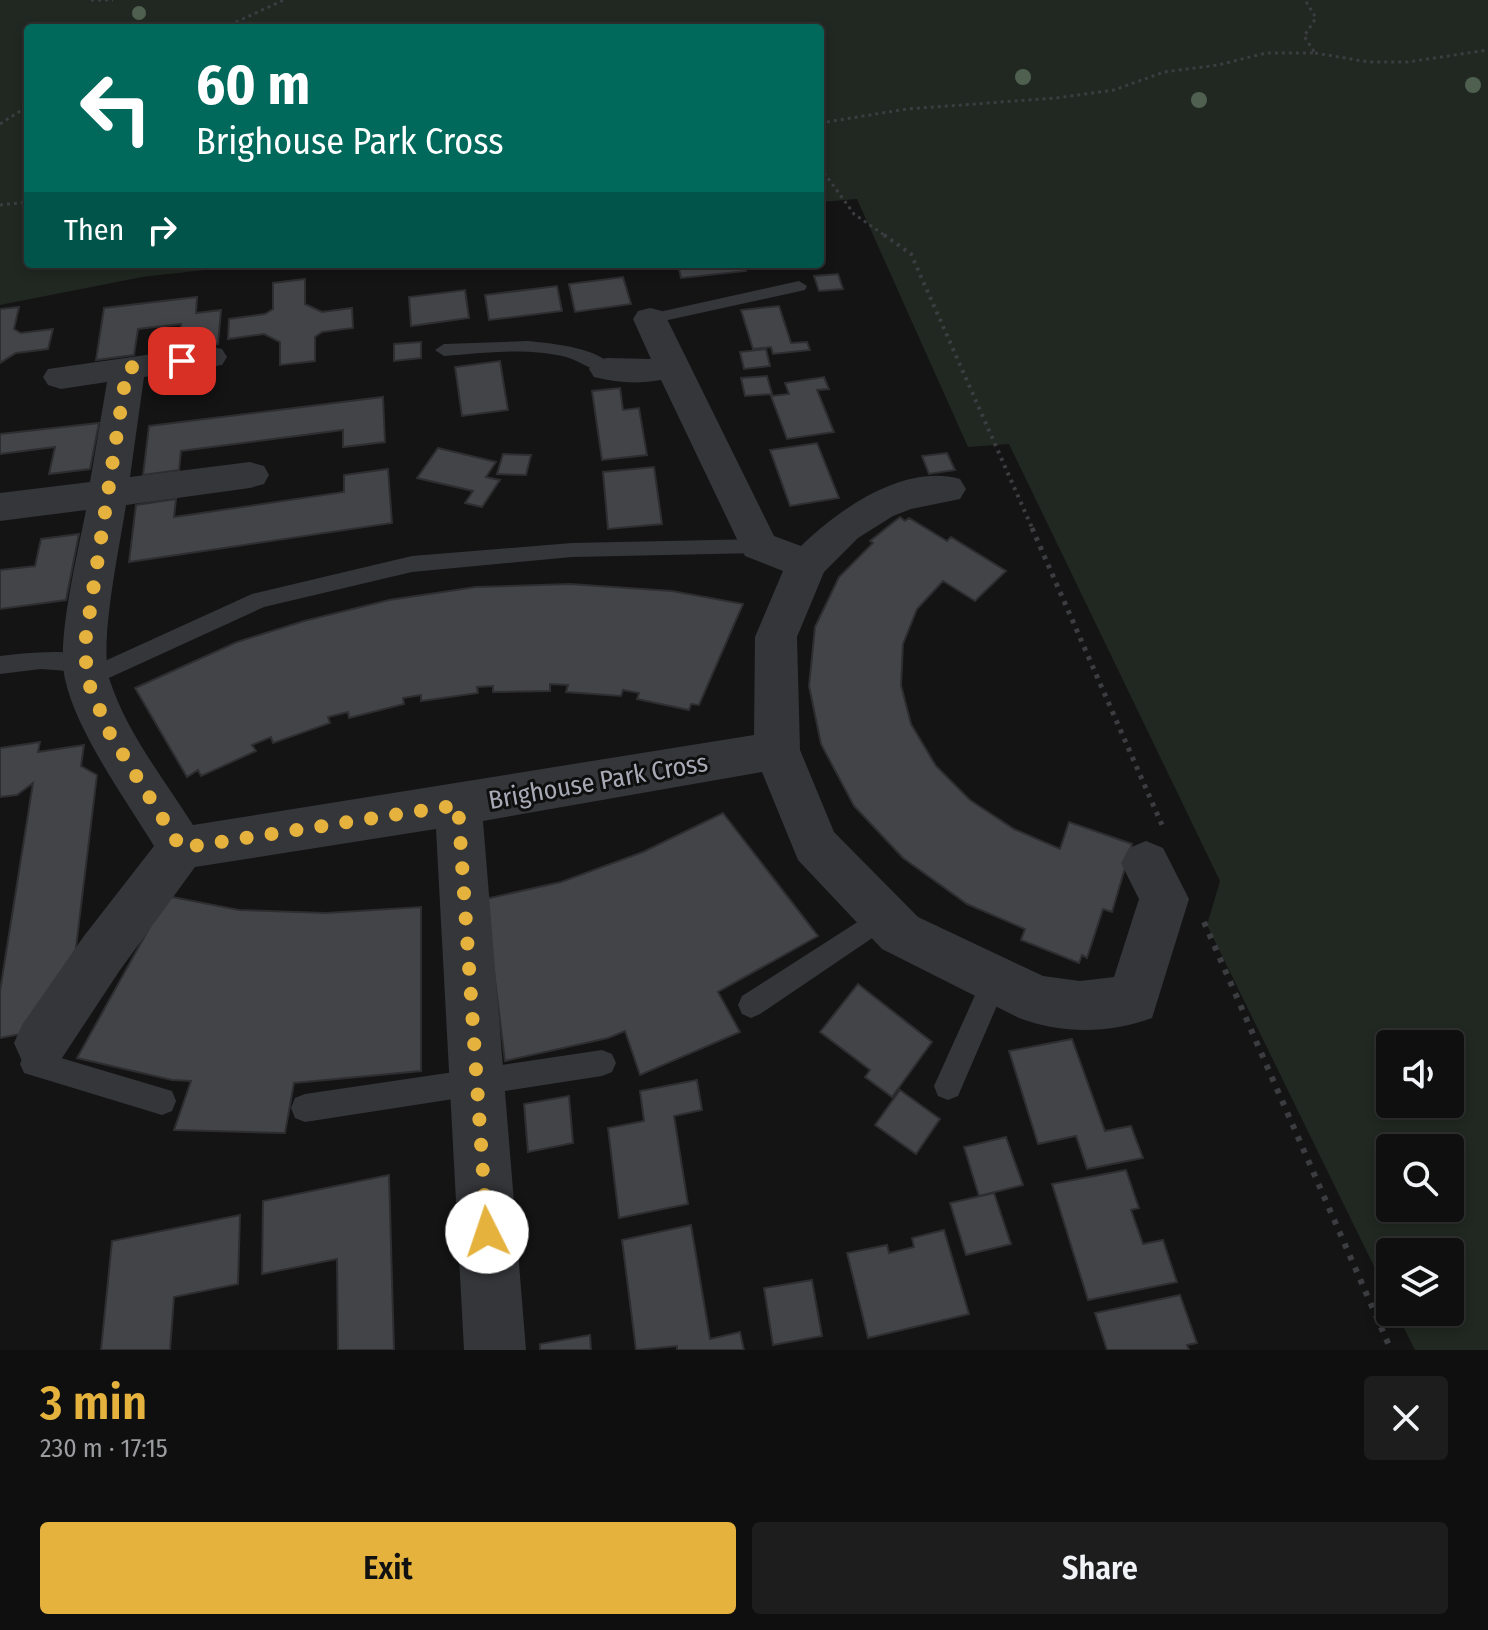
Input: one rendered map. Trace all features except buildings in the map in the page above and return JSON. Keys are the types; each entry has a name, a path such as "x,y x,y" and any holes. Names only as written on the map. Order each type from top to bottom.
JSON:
{"street":[{"path":"650,319 759,546 807,564"},
{"path":"61,377 209,357"},
{"path":"607,369 640,372 671,367"},
{"path":"41,1043 102,953 181,848 109,732 86,671 85,643 127,368"},
{"path":"0,507 250,475"},
{"path":"946,489 904,496 879,506 844,528 807,564 776,637 777,750 815,845 900,933 1038,1000 1080,1006 1133,1000 1164,899 1157,851"},
{"name":"Brighouse Park Cross","path":"181,848 458,805 777,750"},
{"path":"458,805 495,1350"}],"lane":[{"path":"650,319 799,286"},
{"path":"444,350 518,346 570,350 607,369"},
{"path":"0,665 41,660 86,671 259,600 412,564 572,550 759,546"},
{"path":"751,1005 884,916"},
{"path":"948,1086 995,980"},
{"path":"41,1043 34,1064 162,1101"},
{"path":"305,1108 602,1063"}],"path":[{"path":"91,0 113,0"},
{"path":"232,24 284,0"},
{"path":"1305,0 1316,18 1304,36 1315,53"},
{"path":"824,122 907,109 1114,90 1164,72 1218,65 1266,53 1315,53 1369,62 1408,62 1488,50"},
{"path":"0,124 24,109"},
{"path":"824,173 854,214 911,254 1157,851"},
{"path":"0,205 24,202"},
{"path":"1199,911 1391,1350"}],"shaded area":[{"path":"0,0 1488,0 1488,1350 1415,1350 1403,1326 1464,1326 1464,1238 1376,1238 1376,1270 1207,925 1220,881 1009,444 968,447 857,199 824,202 824,24 24,24 24,268 223,268 142,277 0,305"}],"route":[{"path":"182,361 127,368 85,643 87,679 109,732 181,848 458,805 487,1232"}]}
